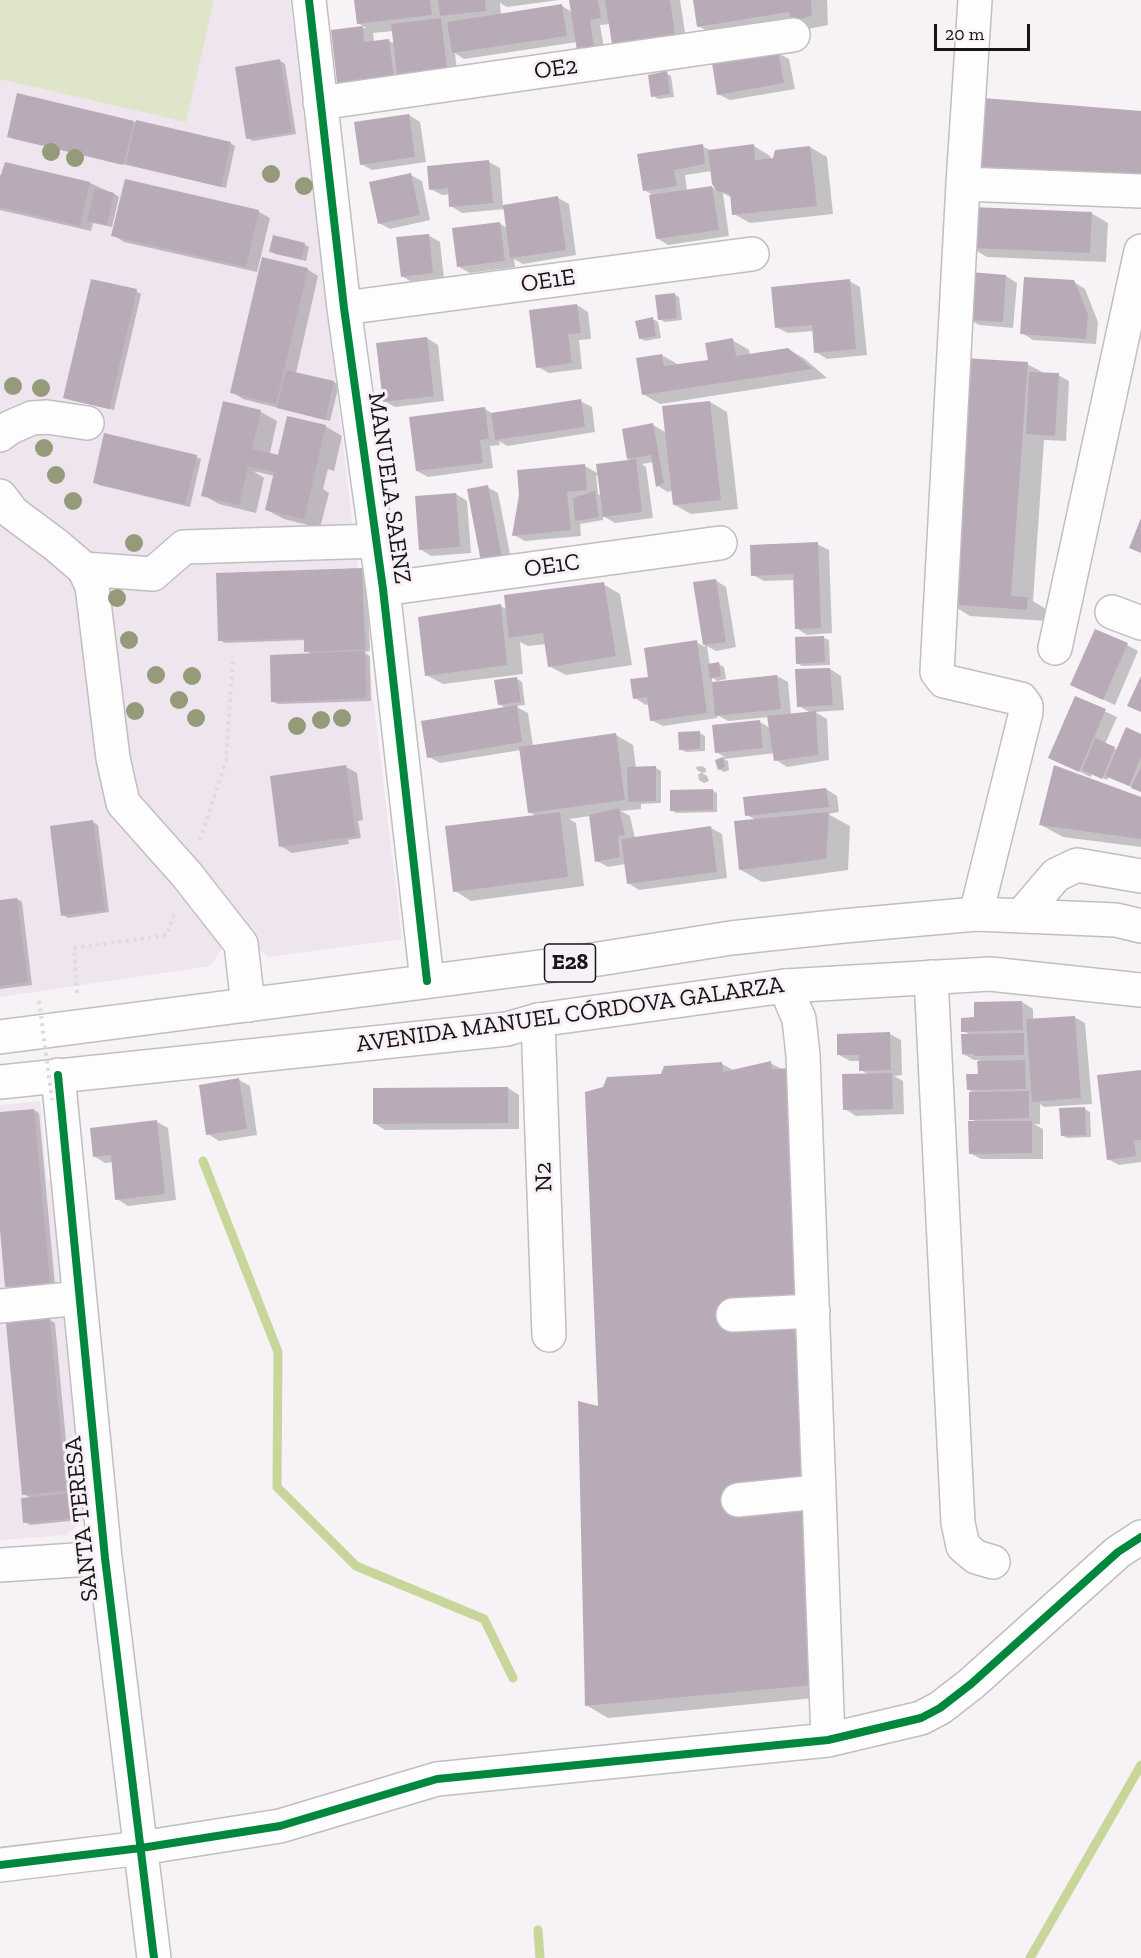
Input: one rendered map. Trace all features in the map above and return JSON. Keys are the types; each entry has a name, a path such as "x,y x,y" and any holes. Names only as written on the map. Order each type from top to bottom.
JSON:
{"street":[{"name":"MANUELA SAENZ","path":"309,0 344,308 383,589 427,981"},
{"path":"975,0 937,672 944,681 1020,699 1026,706 976,914"},
{"name":"OE2","path":"320,103 793,35"},
{"path":"963,184 1141,190"},
{"path":"1055,648 1141,251"},
{"name":"OE1E","path":"344,308 752,254"},
{"path":"0,435 11,427 32,418 48,417 87,423"},
{"path":"0,495 13,513 30,524 84,569 92,586 113,758 123,803 187,876 241,944 248,1005"},
{"path":"84,569 153,574 184,547 377,541"},
{"name":"OE1C","path":"383,589 720,543"},
{"path":"1021,916 1056,875 1077,865 1141,876"},
{"name":"E28","path":"0,1037 586,961 731,938 976,914 1116,920 1141,926"},
{"name":"AVENIDA MANUEL CÓRDOVA GALARZA","path":"0,1082 55,1087 495,1030 538,1020 785,986 990,974 1141,990"},
{"path":"931,977 958,1523 963,1546 976,1557 993,1562"},
{"path":"785,986 799,1019 802,1046 828,1740"},
{"name":"N2","path":"538,1020 549,1335"},
{"name":"SANTA TERESA","path":"55,1087 105,1558 154,1958"},
{"path":"0,1306 79,1298"},
{"path":"733,1315 813,1311"},
{"path":"738,1500 817,1492"},
{"path":"0,1865 141,1848 280,1826 437,1779 828,1740 921,1718 940,1708 971,1684 1118,1552 1141,1537"},
{"path":"0,1565 105,1558"}],"path":[{"path":"39,1001 55,1087"}],"shaded area":[{"path":"0,0 290,0 402,939 268,957 255,946 222,949 210,966 0,997"},
{"path":"40,1101 47,1179 55,1184 86,1518 66,1535 0,1540 0,1105"}],"green space":[{"path":"0,0 214,0 186,122 0,79"}],"building":[{"path":"354,0 430,0 432,15 357,24"},
{"path":"438,0 485,0 486,11 440,16"},
{"path":"569,0 598,0 601,18 590,20 594,48 577,51"},
{"path":"605,0 670,0 675,34 612,44"},
{"path":"693,0 811,0 812,16 790,21 789,12 697,27"},
{"path":"562,4 567,36 452,53 447,22"},
{"path":"441,18 448,77 398,83 391,24"},
{"path":"363,26 364,42 389,39 395,84 338,91 331,30"},
{"path":"778,51 784,83 717,95 712,63"},
{"path":"280,59 292,132 246,139 235,67"},
{"path":"667,71 670,94 651,97 648,75"},
{"path":"17,93 134,121 123,165 7,137"},
{"path":"983,98 1141,111 1141,184 969,175"},
{"path":"409,114 415,157 360,165 354,122"},
{"path":"136,120 231,142 221,187 126,164"},
{"path":"703,144 705,164 674,170 677,186 643,191 637,154"},
{"path":"754,144 755,160 773,158 775,150 810,146 817,206 732,215 730,194 717,191 712,184 708,150"},
{"path":"489,160 493,203 449,207 448,188 429,190 427,166"},
{"path":"5,162 90,182 80,226 0,207 0,175"},
{"path":"411,173 420,215 378,224 369,182"},
{"path":"125,179 259,210 246,267 111,236"},
{"path":"712,186 719,230 656,239 649,195"},
{"path":"95,188 114,193 107,225 87,221"},
{"path":"558,196 566,250 510,258 503,205"},
{"path":"971,207 1092,212 1090,253 969,248"},
{"path":"500,222 505,261 457,267 452,228"},
{"path":"429,234 433,273 401,277 396,237"},
{"path":"273,235 305,243 301,259 269,252"},
{"path":"262,257 308,268 276,404 230,393"},
{"path":"970,272 1006,275 1003,322 966,320"},
{"path":"1024,277 1074,280 1088,314 1086,339 1020,334"},
{"path":"91,279 137,289 109,409 63,398"},
{"path":"850,279 856,349 814,353 812,325 775,328 771,287"},
{"path":"675,293 677,318 658,320 655,295"},
{"path":"577,304 581,333 568,334 572,363 536,368 529,310"},
{"path":"653,317 656,336 639,339 635,321"},
{"path":"427,337 434,396 383,402 376,343"},
{"path":"733,338 736,356 788,348 813,369 642,395 636,358 662,354 664,366 708,360 705,343"},
{"path":"964,358 1028,362 1011,596 1028,597 1027,610 947,604"},
{"path":"286,370 334,381 325,420 277,408"},
{"path":"1029,372 1059,373 1055,436 1026,434"},
{"path":"581,399 585,427 495,440 491,413"},
{"path":"223,401 261,410 252,449 278,455 287,416 326,425 304,519 265,510 274,472 248,466 239,505 201,496"},
{"path":"710,401 721,500 673,505 662,406"},
{"path":"485,407 489,439 480,440 483,463 416,471 409,417"},
{"path":"653,423 664,483 656,487 651,455 627,459 622,429"},
{"path":"104,433 197,455 185,505 93,483"},
{"path":"636,459 642,512 603,517 596,464"},
{"path":"585,464 587,490 567,492 571,530 512,536 519,495 517,470"},
{"path":"488,485 502,558 481,562 467,489"},
{"path":"595,491 599,517 575,521 573,498"},
{"path":"456,493 460,547 419,550 415,496"},
{"path":"1141,518 1141,553 1129,548"},
{"path":"818,542 821,628 795,629 793,574 751,576 750,545"},
{"path":"362,568 365,649 304,652 304,638 218,641 216,573"},
{"path":"716,579 726,642 703,645 693,582"},
{"path":"604,582 616,656 548,667 543,633 509,638 504,595"},
{"path":"501,604 507,665 425,676 418,617"},
{"path":"1095,629 1128,643 1103,700 1070,685"},
{"path":"824,636 825,662 796,664 795,637"},
{"path":"697,640 707,713 650,721 647,697 633,699 630,679 648,677 644,648"},
{"path":"365,651 366,698 271,702 270,655"},
{"path":"719,662 721,676 710,679 708,664"},
{"path":"830,668 833,705 797,707 795,669"},
{"path":"777,675 781,709 715,716 712,682"},
{"path":"1141,676 1141,712 1127,706"},
{"path":"517,677 521,702 498,705 494,680"},
{"path":"1075,696 1106,709 1079,772 1048,758"},
{"path":"517,705 522,742 427,758 421,721"},
{"path":"816,711 818,755 774,761 767,716"},
{"path":"760,720 763,748 715,753 712,725"},
{"path":"1126,727 1141,734 1141,757 1129,786 1105,776"},
{"path":"700,731 700,749 679,750 678,732"},
{"path":"616,733 625,800 528,813 519,747"},
{"path":"1095,738 1115,747 1102,779 1082,770"},
{"path":"723,757 725,767 718,770 715,760"},
{"path":"346,765 356,836 279,847 270,776"},
{"path":"1054,765 1141,797 1141,839 1039,825"},
{"path":"656,766 656,801 628,802 627,767"},
{"path":"1141,766 1141,792 1131,788"},
{"path":"826,788 829,807 745,816 743,797"},
{"path":"713,789 713,810 670,811 670,790"},
{"path":"619,808 625,835 618,836 620,857 595,862 589,815"},
{"path":"560,812 568,877 453,892 445,826"},
{"path":"829,812 826,859 739,870 734,821"},
{"path":"93,820 105,910 61,916 50,826"},
{"path":"711,826 717,872 627,884 621,839"},
{"path":"17,898 28,982 0,986 0,900"},
{"path":"1022,1001 1023,1030 961,1032 961,1018 974,1017 974,1002"},
{"path":"1075,1016 1081,1098 1032,1102 1026,1019"},
{"path":"890,1032 891,1070 859,1071 859,1055 837,1055 837,1034"},
{"path":"1024,1033 1024,1055 974,1056 974,1054 962,1054 961,1034"},
{"path":"1025,1060 1026,1089 967,1090 966,1074 978,1074 977,1061"},
{"path":"771,1061 772,1069 793,1068 814,1685 585,1706 578,1401 598,1406 585,1092 603,1087 607,1077 661,1074 664,1066 722,1062 723,1072"},
{"path":"1141,1070 1141,1140 1134,1141 1136,1156 1107,1160 1097,1075"},
{"path":"892,1073 893,1109 843,1110 842,1074"},
{"path":"239,1078 247,1129 206,1135 199,1085"},
{"path":"508,1087 508,1123 373,1124 373,1088"},
{"path":"1029,1091 1029,1118 969,1120 969,1092"},
{"path":"1085,1107 1086,1135 1061,1136 1059,1108"},
{"path":"34,1109 50,1283 5,1287 0,1230 0,1112"},
{"path":"157,1120 165,1194 115,1200 111,1155 93,1157 90,1128"},
{"path":"968,1121 1032,1121 1032,1153 969,1154"},
{"path":"50,1318 66,1491 22,1495 6,1323"},
{"path":"74,1493 77,1518 23,1523 21,1498"}],"waterway":[{"path":"203,1161 278,1352 277,1487 356,1566 484,1619 513,1678"},
{"path":"1030,1958 1141,1765"},
{"path":"538,1930 540,1958"}],"cycle path":[{"path":"309,0 344,308 383,589 427,981"},
{"path":"58,1075 105,1558 154,1958"},
{"path":"0,1865 141,1848 280,1826 437,1779 828,1740 921,1718 940,1708 971,1684 1118,1552 1141,1537"}]}
